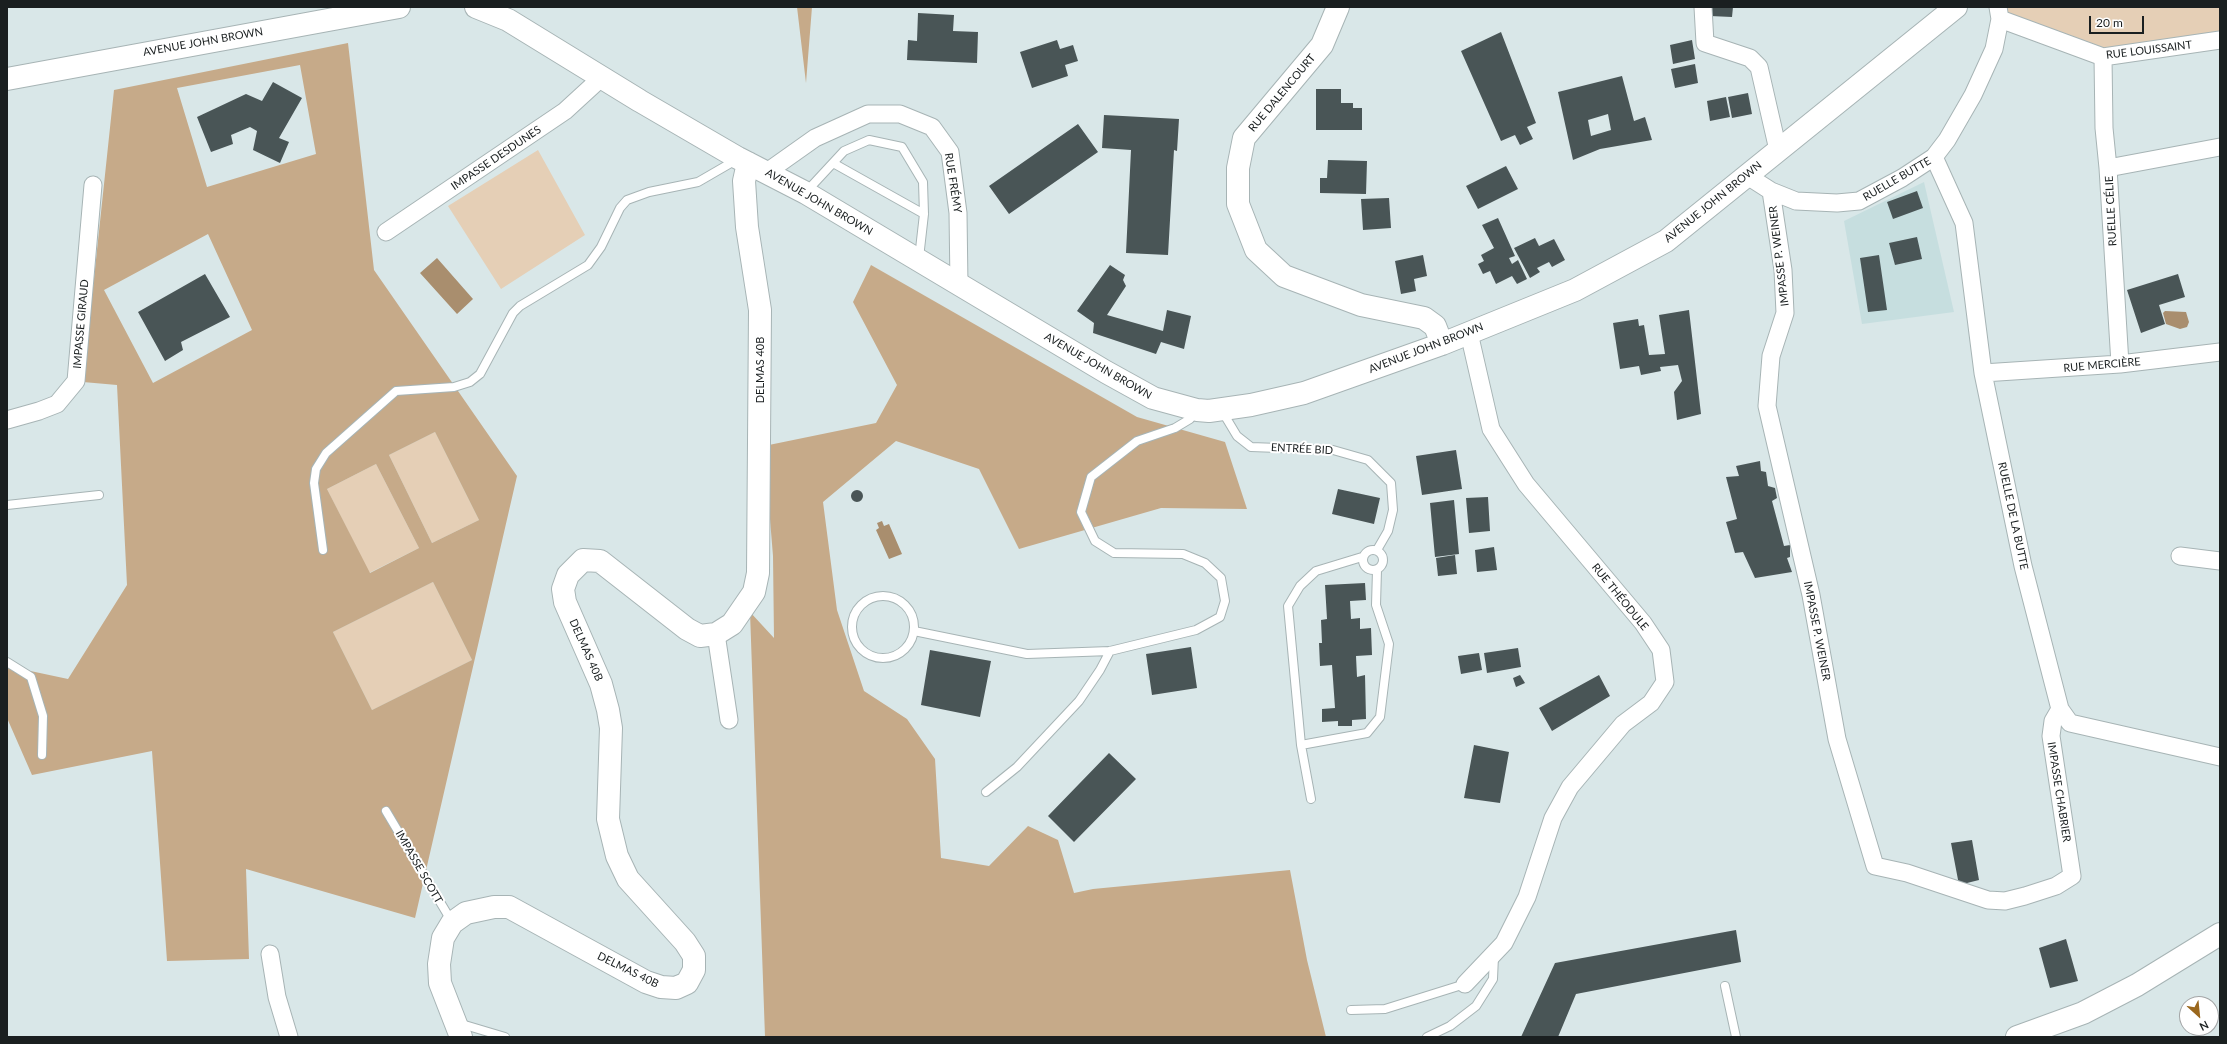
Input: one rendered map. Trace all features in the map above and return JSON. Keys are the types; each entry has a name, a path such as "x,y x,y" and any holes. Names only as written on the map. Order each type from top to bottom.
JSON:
{"street":[{"name":"AVENUE JOHN BROWN","path":"7,79 399,7"},
{"name":"AVENUE JOHN BROWN","path":"476,7 508,20 601,78 751,164 806,193 959,285 1153,398 1197,410 1222,410 1304,393 1442,344 1575,290 1666,241 1956,7"},
{"name":"RUE DALENCOURT","path":"1338,7 1322,45 1244,138 1238,168 1238,204 1256,250 1284,276 1361,305 1424,318 1435,326 1442,344"},
{"path":"1703,7 1705,43 1750,58 1759,67 1778,150"},
{"name":"RUE LOUISSAINT","path":"1999,13 2103,57 2220,40"},
{"name":"RUELLE BUTTE","path":"1746,175 1771,191 1796,201 1836,203 1859,201 1902,178 1934,157 1947,140 1973,95 1994,49 1999,13"},
{"name":"RUELLE CÉLIE","path":"2103,57 2104,128 2108,168 2120,364"},
{"name":"IMPASSE DESDUNES","path":"386,232 565,111 601,78"},
{"name":"RUE FRÉMY","path":"751,164 815,138 868,114 900,114 932,127 950,152 958,213 959,285"},
{"path":"2108,168 2220,147"},
{"name":"RUELLE DE LA BUTTE","path":"1934,157 1964,223 1983,373 2023,566 2060,709 2070,723 2220,757"},
{"name":"DELMAS 40B","path":"457,1029 440,983 439,964 443,938 452,923 466,913 494,907 509,907 646,982 661,988 676,988 687,983 694,970 694,956 685,942 628,878 617,856 608,819 611,728 608,710 601,684 565,602 563,589 568,575 583,560 600,561 687,629 700,636 716,634 732,624 741,614 754,592 758,573 760,310 747,227 744,181 751,164"},
{"name":"IMPASSE GIRAUD","path":"7,420 39,411 56,404 76,381 93,185"},
{"name":"IMPASSE P. WEINER","path":"1771,191 1783,270 1785,313 1771,356 1767,406 1811,595 1837,739 1875,866 1907,873 1988,900 2005,901 2056,886 2072,876"},
{"name":"RUE THÉODULE","path":"1465,984 1504,942 1527,897 1541,850 1554,818 1570,787 1623,724 1651,703 1665,682 1661,650 1643,623 1526,484 1491,429 1469,333"},
{"name":"RUE MERCIÈRE","path":"1983,373 2120,364 2220,352"},
{"path":"2180,556 2220,561"},
{"path":"716,634 730,720"},
{"name":"IMPASSE CHABRIER","path":"2060,709 2053,721 2051,736 2072,876"},
{"path":"2017,1037 2083,1013 2137,985 2220,934"},
{"path":"270,954 277,997 289,1037"}],"lane":[{"path":"806,193 844,151 868,140 902,147 923,182 924,214 919,261"},
{"path":"833,163 924,214"},
{"path":"323,550 314,483 316,468 326,453 396,391 454,387 470,382 480,374 513,313 520,306 588,265 601,247 620,208 627,200 649,192 698,182 751,164"},
{"path":"914,631 1026,654 1110,651 1196,630 1220,617 1225,601 1221,578 1205,563 1184,554 1114,553 1095,540 1081,512 1091,477 1137,441 1174,428 1190,419 1197,410"},
{"name":"ENTRÉE BID","path":"1222,410 1237,436 1251,447 1334,450 1368,460 1390,483 1393,510 1388,531 1377,550"},
{"path":"7,505 99,496"},
{"path":"1301,745 1367,733 1380,717 1390,644 1376,605 1377,570 1383,563 1381,553 1377,550 1366,551 1362,557 1362,564 1368,570 1377,570"},
{"path":"1311,799 1301,745 1288,606 1300,586 1316,571 1362,557"},
{"path":"874,597 893,598 907,607 914,622 914,631 909,645 898,654 882,659 867,654 855,642 852,628 855,613 863,603 874,597"},
{"path":"986,792 1017,767 1079,701 1100,670 1110,651"},
{"path":"7,662 31,677 44,716 42,755"},
{"name":"IMPASSE SCOTT","path":"386,811 452,923"},
{"path":"1427,1037 1450,1026 1476,1006 1493,979 1494,953"},
{"path":"1351,1010 1385,1009 1465,984"},
{"path":"1725,986 1736,1037"},
{"path":"457,1029 505,1037"}],"shaded area":[{"path":"797,7 812,7 806,83"},
{"path":"2005,7 2220,7 2220,39 2103,57 2011,27"},
{"path":"348,43 374,270 517,476 415,918 246,869 249,959 167,961 152,751 32,775 7,718 7,666 68,679 127,585 117,385 83,382 114,90","holes":["300,65 316,154 207,187 177,88","208,234 252,330 153,383 104,290","435,432 479,520 432,543 389,455","376,464 419,548 370,573 327,489","433,582 472,660 372,710 333,632"]},
{"path":"538,150 585,235 501,289 448,206"},
{"path":"1924,182 1954,312 1862,324 1844,221"},
{"path":"437,258 473,299 457,314 420,273"},
{"path":"871,265 1137,417 1225,442 1247,509 1161,508 1019,549 979,469 896,441 823,502 837,610 864,691 907,719 935,759 941,858 989,866 1028,826 1058,840 1074,893 1093,889 1290,870 1307,960 1326,1037 765,1037 750,612 774,638 773,556 764,446 876,423 897,385 853,302"},
{"path":"2165,311 2186,312 2189,322 2187,327 2180,329 2166,324 2163,313"},
{"path":"435,432 479,520 432,543 389,455"},
{"path":"376,464 419,548 369,573 327,489"},
{"path":"882,521 884,526 889,524 902,554 889,559 876,530 879,528 877,523"},
{"path":"433,582 472,660 372,710 333,632"}],"building":[{"path":"1710,7 1733,7 1732,17 1710,16"},
{"path":"918,13 954,15 953,31 978,32 977,63 907,60 908,40 917,41"},
{"path":"1501,32 1536,123 1527,127 1533,139 1520,145 1515,135 1501,141 1461,51"},
{"path":"1057,40 1060,49 1073,45 1078,61 1065,65 1068,76 1032,88 1020,52"},
{"path":"1692,40 1695,59 1673,64 1670,45"},
{"path":"1695,64 1698,83 1675,88 1671,69"},
{"path":"1622,76 1634,121 1645,117 1652,140 1600,149 1573,160 1558,92","holes":["1608,114 1611,130 1591,136 1588,120"]},
{"path":"273,82 302,98 279,138 289,142 280,163 253,150 257,131 250,127 231,135 233,144 211,152 197,117 246,94 262,101"},
{"path":"1316,89 1341,89 1341,103 1353,103 1353,108 1362,108 1362,130 1316,130"},
{"path":"1748,93 1752,114 1732,118 1728,97"},
{"path":"1726,97 1730,117 1710,121 1707,101"},
{"path":"1104,115 1179,119 1177,151 1174,150 1168,255 1126,253 1131,150 1102,148"},
{"path":"1078,124 1098,152 1009,214 989,186"},
{"path":"1328,160 1367,161 1366,194 1320,193 1320,178 1327,178"},
{"path":"1506,166 1518,189 1478,209 1466,186"},
{"path":"1917,191 1923,208 1893,219 1887,202"},
{"path":"1389,198 1391,228 1363,230 1361,199"},
{"path":"1498,218 1515,256 1509,258 1512,264 1518,260 1527,279 1517,284 1512,276 1496,284 1490,271 1483,274 1478,264 1484,261 1481,255 1494,248 1482,225"},
{"path":"1917,237 1922,259 1895,265 1889,243"},
{"path":"1535,238 1539,246 1554,239 1565,260 1552,267 1549,262 1537,268 1540,272 1530,278 1514,248"},
{"path":"1423,255 1427,276 1414,279 1416,291 1401,294 1395,261"},
{"path":"1879,255 1887,310 1868,312 1860,258"},
{"path":"1110,265 1125,275 1123,280 1126,286 1107,315 1163,331 1167,310 1191,316 1184,349 1161,342 1156,354 1093,333 1094,323 1077,311"},
{"path":"205,274 230,317 181,342 183,350 165,361 138,312"},
{"path":"2178,274 2185,297 2159,305 2165,324 2141,333 2127,290"},
{"path":"1689,310 1701,414 1677,420 1674,392 1682,381 1678,365 1660,367 1661,371 1641,375 1639,366 1620,369 1613,323 1638,319 1639,326 1644,325 1649,355 1665,354 1659,315"},
{"path":"1456,450 1462,489 1422,495 1416,456"},
{"path":"1760,461 1761,471 1766,472 1768,486 1775,488 1777,498 1772,501 1784,546 1790,545 1790,557 1787,558 1792,572 1755,578 1743,552 1735,553 1726,522 1737,519 1726,477 1739,476 1736,466"},
{"path":"1338,489 1380,498 1374,524 1332,514"},
{"path":"859,490 862,491 862,501 855,502 852,501 851,494 852,491"},
{"path":"1488,497 1490,531 1469,533 1466,498"},
{"path":"1454,500 1459,554 1435,557 1430,503"},
{"path":"1494,547 1497,570 1477,572 1475,550"},
{"path":"1455,555 1457,574 1438,576 1436,558"},
{"path":"1365,583 1366,600 1350,601 1351,619 1360,618 1360,629 1371,628 1372,655 1356,656 1357,677 1365,675 1366,719 1352,720 1352,726 1338,726 1338,721 1322,722 1322,709 1335,708 1332,665 1320,666 1319,643 1322,643 1321,620 1327,619 1325,585"},
{"path":"1191,647 1197,688 1152,695 1146,654"},
{"path":"1518,648 1521,667 1487,673 1484,653"},
{"path":"930,650 991,661 980,717 921,705"},
{"path":"1479,653 1482,670 1461,674 1458,656"},
{"path":"1520,675 1525,683 1516,687 1513,678"},
{"path":"1599,675 1610,696 1552,731 1539,708"},
{"path":"1474,745 1509,752 1500,803 1464,798"},
{"path":"1109,753 1136,779 1074,842 1048,816"},
{"path":"1972,840 1979,880 1959,885 1951,843"},
{"path":"1736,930 1741,962 1576,994 1558,1037 1521,1037 1555,963"},
{"path":"2066,939 2078,981 2050,988 2039,948"}]}
